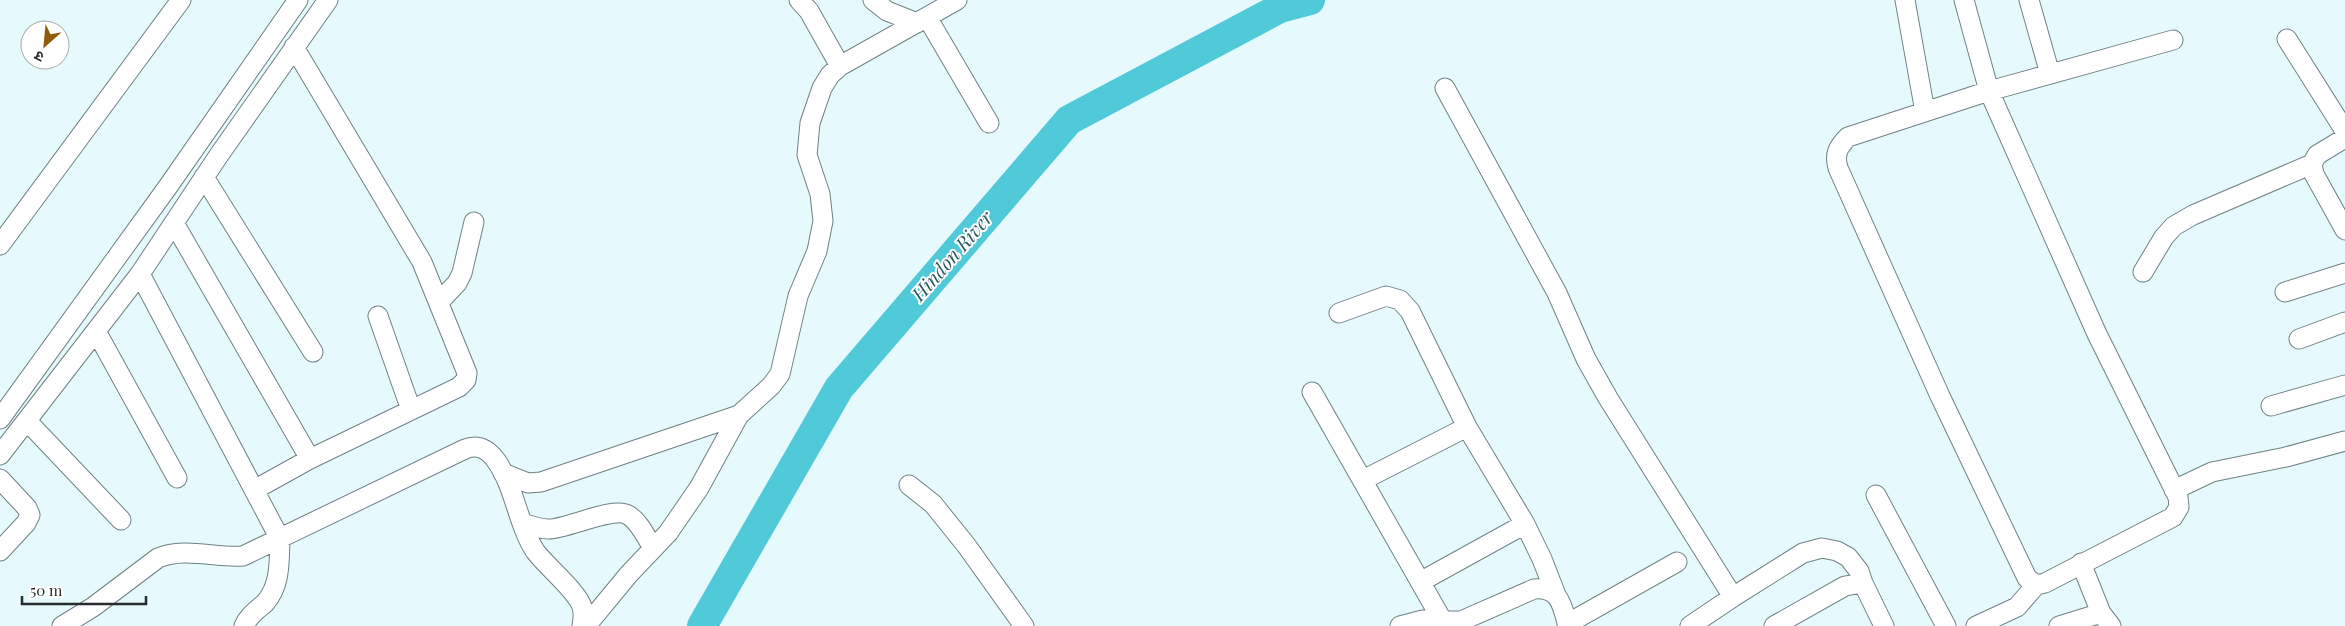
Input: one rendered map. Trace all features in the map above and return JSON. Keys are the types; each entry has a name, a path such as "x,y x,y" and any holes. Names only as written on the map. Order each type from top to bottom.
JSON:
{"street":[{"path":"0,245 181,0"},
{"path":"0,419 298,0"},
{"path":"0,455 136,279 204,177 328,0"},
{"path":"799,0 809,11 840,66"},
{"path":"873,0 887,11 922,20 989,123"},
{"path":"586,626 602,604 673,526 699,488 739,415 771,386 780,374 798,296 817,251 823,221 820,194 807,155 810,123 822,88 830,75 840,66 957,0"},
{"path":"1905,0 1925,112"},
{"path":"1964,0 1989,91 2097,334 2174,490 2179,507 2173,517 2045,583 2036,585 2017,607 1976,626"},
{"path":"2029,0 2050,74"},
{"path":"2287,39 2345,131"},
{"path":"2036,585 2027,578 1940,396 1835,158 1839,146 1848,137 1989,91 2173,40"},
{"path":"254,490 310,459 459,387 466,380 467,372 440,301 422,262 294,47"},
{"path":"1444,88 1557,293 1586,359 1608,398 1733,597"},
{"path":"2143,272 2164,237 2174,226 2312,164 2317,155 2345,138"},
{"path":"2312,164 2314,174 2345,230"},
{"path":"204,177 313,352"},
{"path":"440,301 462,273 474,222"},
{"path":"174,223 310,459"},
{"path":"2285,292 2345,273"},
{"path":"98,283 136,279"},
{"path":"136,279 280,539 279,574 276,584 270,596 249,617 244,626"},
{"path":"1339,313 1386,296 1400,300 1410,312 1467,427 1525,524 1542,559 1556,595 1562,603 1567,625 1677,562"},
{"path":"378,316 411,410"},
{"path":"2299,339 2345,322"},
{"path":"96,331 177,478"},
{"path":"2271,406 2345,385"},
{"path":"1312,392 1442,620"},
{"path":"503,473 528,483 541,482 739,415"},
{"path":"27,421 121,520"},
{"path":"1363,480 1467,427"},
{"path":"2174,490 2212,472 2286,457 2345,441"},
{"path":"62,626 93,607 164,556 184,552 205,556 243,556 469,448 483,448 494,458 503,473 535,550 580,602 584,614 582,626"},
{"path":"0,479 27,508 30,515 0,551"},
{"path":"909,485 933,504 966,545 1024,626"},
{"path":"1876,495 1946,626"},
{"path":"523,523 536,528 555,529 615,513 625,513 634,518 653,548"},
{"path":"1420,582 1525,524"},
{"path":"1690,626 1803,553 1822,548 1837,551 1848,557 1859,571 1884,626"},
{"path":"2059,626 2106,620 2081,564"},
{"path":"1774,626 1845,586 1863,583"},
{"path":"1400,626 1423,620 1461,621 1534,589 1545,588 1556,595"}],"waterway":[{"name":"Hindon River","path":"702,626 839,388 1069,120 1280,8 1310,0"}]}
